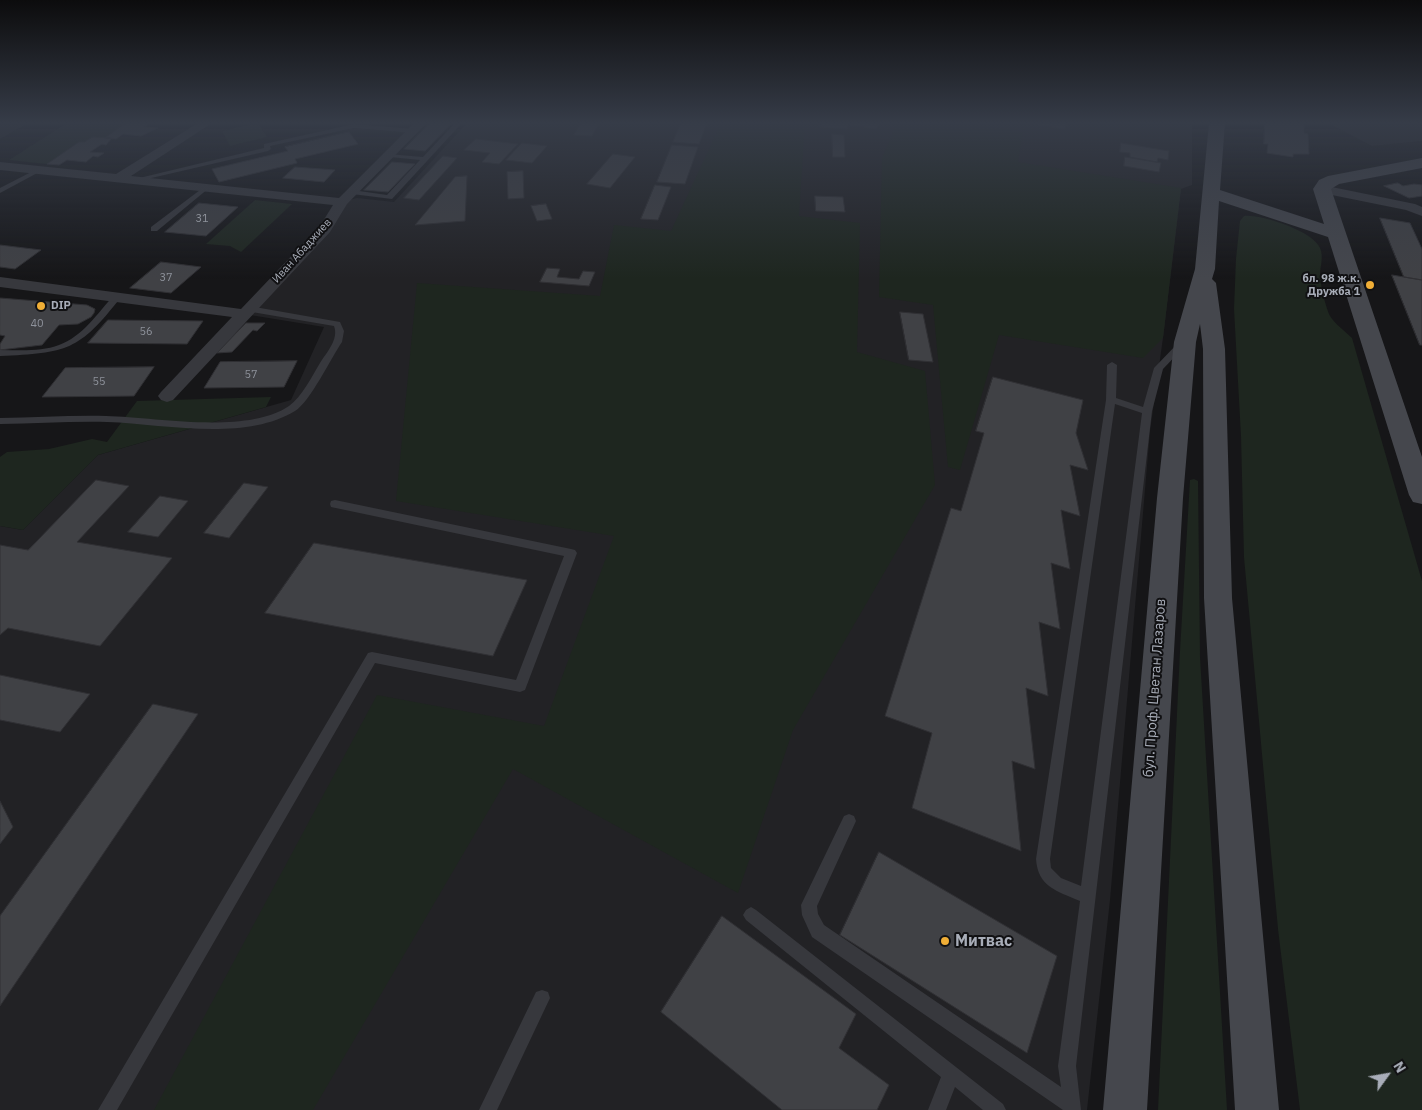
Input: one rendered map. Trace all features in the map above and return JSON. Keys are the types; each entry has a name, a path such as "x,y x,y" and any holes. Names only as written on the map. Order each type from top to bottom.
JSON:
{"main road":[{"name":"бул. Проф. Цветан Лазаров","path":"1125,1110 1163,577 1184,342 1204,269 1213,175"},
{"path":"1361,175 1334,180 1325,184 1322,190 1422,495"},
{"path":"1212,193 1338,234"},
{"name":"бул. Проф. Цветан Лазаров","path":"1204,269 1214,349 1218,598 1257,1110"}],"street":[{"path":"87,175 206,188 347,197"},
{"path":"119,178 124,175"},
{"name":"Иван Абаджиев","path":"166,396 325,228 347,197 369,175"},
{"path":"1322,190 1410,207 1422,212"},
{"path":"0,282 246,312"}],"lane":[{"path":"0,191 29,175"},
{"path":"134,180 156,175"},
{"path":"347,197 389,196 410,175"},
{"path":"154,229 206,188"},
{"path":"0,352 52,350 64,347 74,341 117,297"},
{"path":"0,421 108,420 163,424 246,424 271,418 295,407 338,342 340,330 337,324 246,312"},
{"path":"1071,1108 1067,1066 1146,411 1159,368 1184,342"},
{"path":"1088,897 1056,883 1044,871 1043,859 1111,400 1112,364"},
{"path":"1111,400 1146,411"},
{"path":"107,1110 372,657 520,686 571,554 335,504"},
{"path":"849,822 810,905 810,915 818,931 1071,1108"},
{"path":"751,915 997,1110"},
{"path":"488,1110 542,998"},
{"path":"936,1110 951,1074"}],"shaded area":[{"path":"419,175 1192,175 1192,185 1181,189 1150,431 1110,900 1087,1110 0,1110 0,526 23,530 98,455 291,400 324,327 244,314 342,202 357,198 394,202"},
{"path":"697,175 802,175 799,216 860,223 857,352 925,371 935,485 793,730 738,893 513,769 313,1110 154,1110 377,695 544,726 614,536 396,501 417,283 600,296 614,225 671,231"},
{"path":"882,175 1098,175 1181,188 1163,338 1143,358 999,335 960,470 948,467 933,305 879,297"},
{"path":"255,200 292,204 241,252 230,246 206,244"},
{"path":"1244,216 1262,218 1286,225 1308,236 1320,248 1322,258 1320,279 1327,307 1332,319 1352,338 1422,581 1422,1110 1300,1110 1278,929 1244,557 1241,436 1234,309 1240,221"},
{"path":"271,397 266,407 98,455 23,530 0,526 0,457 7,452 49,449 92,439 107,442 137,401"},
{"path":"1190,480 1198,481 1200,657 1227,1110 1158,1110 1180,651"}],"building":[{"path":"215,175 249,175 219,182"},
{"path":"286,175 331,175 324,182 283,178"},
{"path":"379,175 405,175 388,192 364,190"},
{"path":"426,175 442,175 419,200 404,198"},
{"path":"507,175 523,175 524,198 508,199"},
{"path":"595,175 621,175 610,188 587,184"},
{"path":"660,175 688,175 685,184 657,182"},
{"path":"467,176 465,221 415,225 455,177"},
{"path":"1398,183 1403,186 1422,185 1422,196 1409,198 1384,186"},
{"path":"655,185 671,187 658,220 641,219"},
{"path":"815,196 843,197 845,212 816,211"},
{"path":"199,203 238,207 206,236 165,232"},
{"path":"546,204 552,219 537,221 531,206"},
{"path":"1380,218 1410,223 1422,249 1422,280 1404,277"},
{"path":"0,245 41,250 15,269 0,267"},
{"path":"161,262 201,267 171,293 130,288"},
{"path":"547,268 560,269 557,277 579,279 583,271 595,272 589,286 540,282"},
{"path":"1392,275 1422,280 1422,345 1420,345"},
{"path":"0,298 87,305 95,309 91,317 78,324 59,325 42,345 0,350 0,344 5,336 0,335"},
{"path":"900,312 923,314 933,362 909,360"},
{"path":"108,320 203,321 187,344 88,343"},
{"path":"246,323 265,323 257,331 253,330 232,352 217,353"},
{"path":"297,361 284,387 204,388 220,362"},
{"path":"154,367 134,396 42,397 65,368"},
{"path":"993,377 1083,400 1076,433 1088,470 1070,465 1080,516 1061,510 1070,569 1051,563 1060,629 1039,622 1048,696 1026,688 1035,769 1012,761 1021,851 912,808 932,733 885,716 951,508 961,511 984,433 976,431"},
{"path":"96,480 129,486 77,542 172,558 100,646 8,628 0,635 0,545 28,550"},
{"path":"244,483 268,487 229,538 204,533"},
{"path":"160,496 188,501 158,537 128,532"},
{"path":"314,543 527,580 493,656 265,613"},
{"path":"0,675 90,694 60,732 0,720"},
{"path":"153,704 198,714 0,1006 0,916"},
{"path":"0,801 13,827 0,844"},
{"path":"879,852 1057,956 1027,1053 840,935"},
{"path":"722,916 856,1014 839,1048 889,1085 877,1110 782,1110 661,1012"}],"place":[{"name":"бл. 98 ж.к. Дружба 1","path":"1370,285"},
{"name":"DIP","path":"41,306"},
{"name":"Митвас","path":"945,941"}]}
